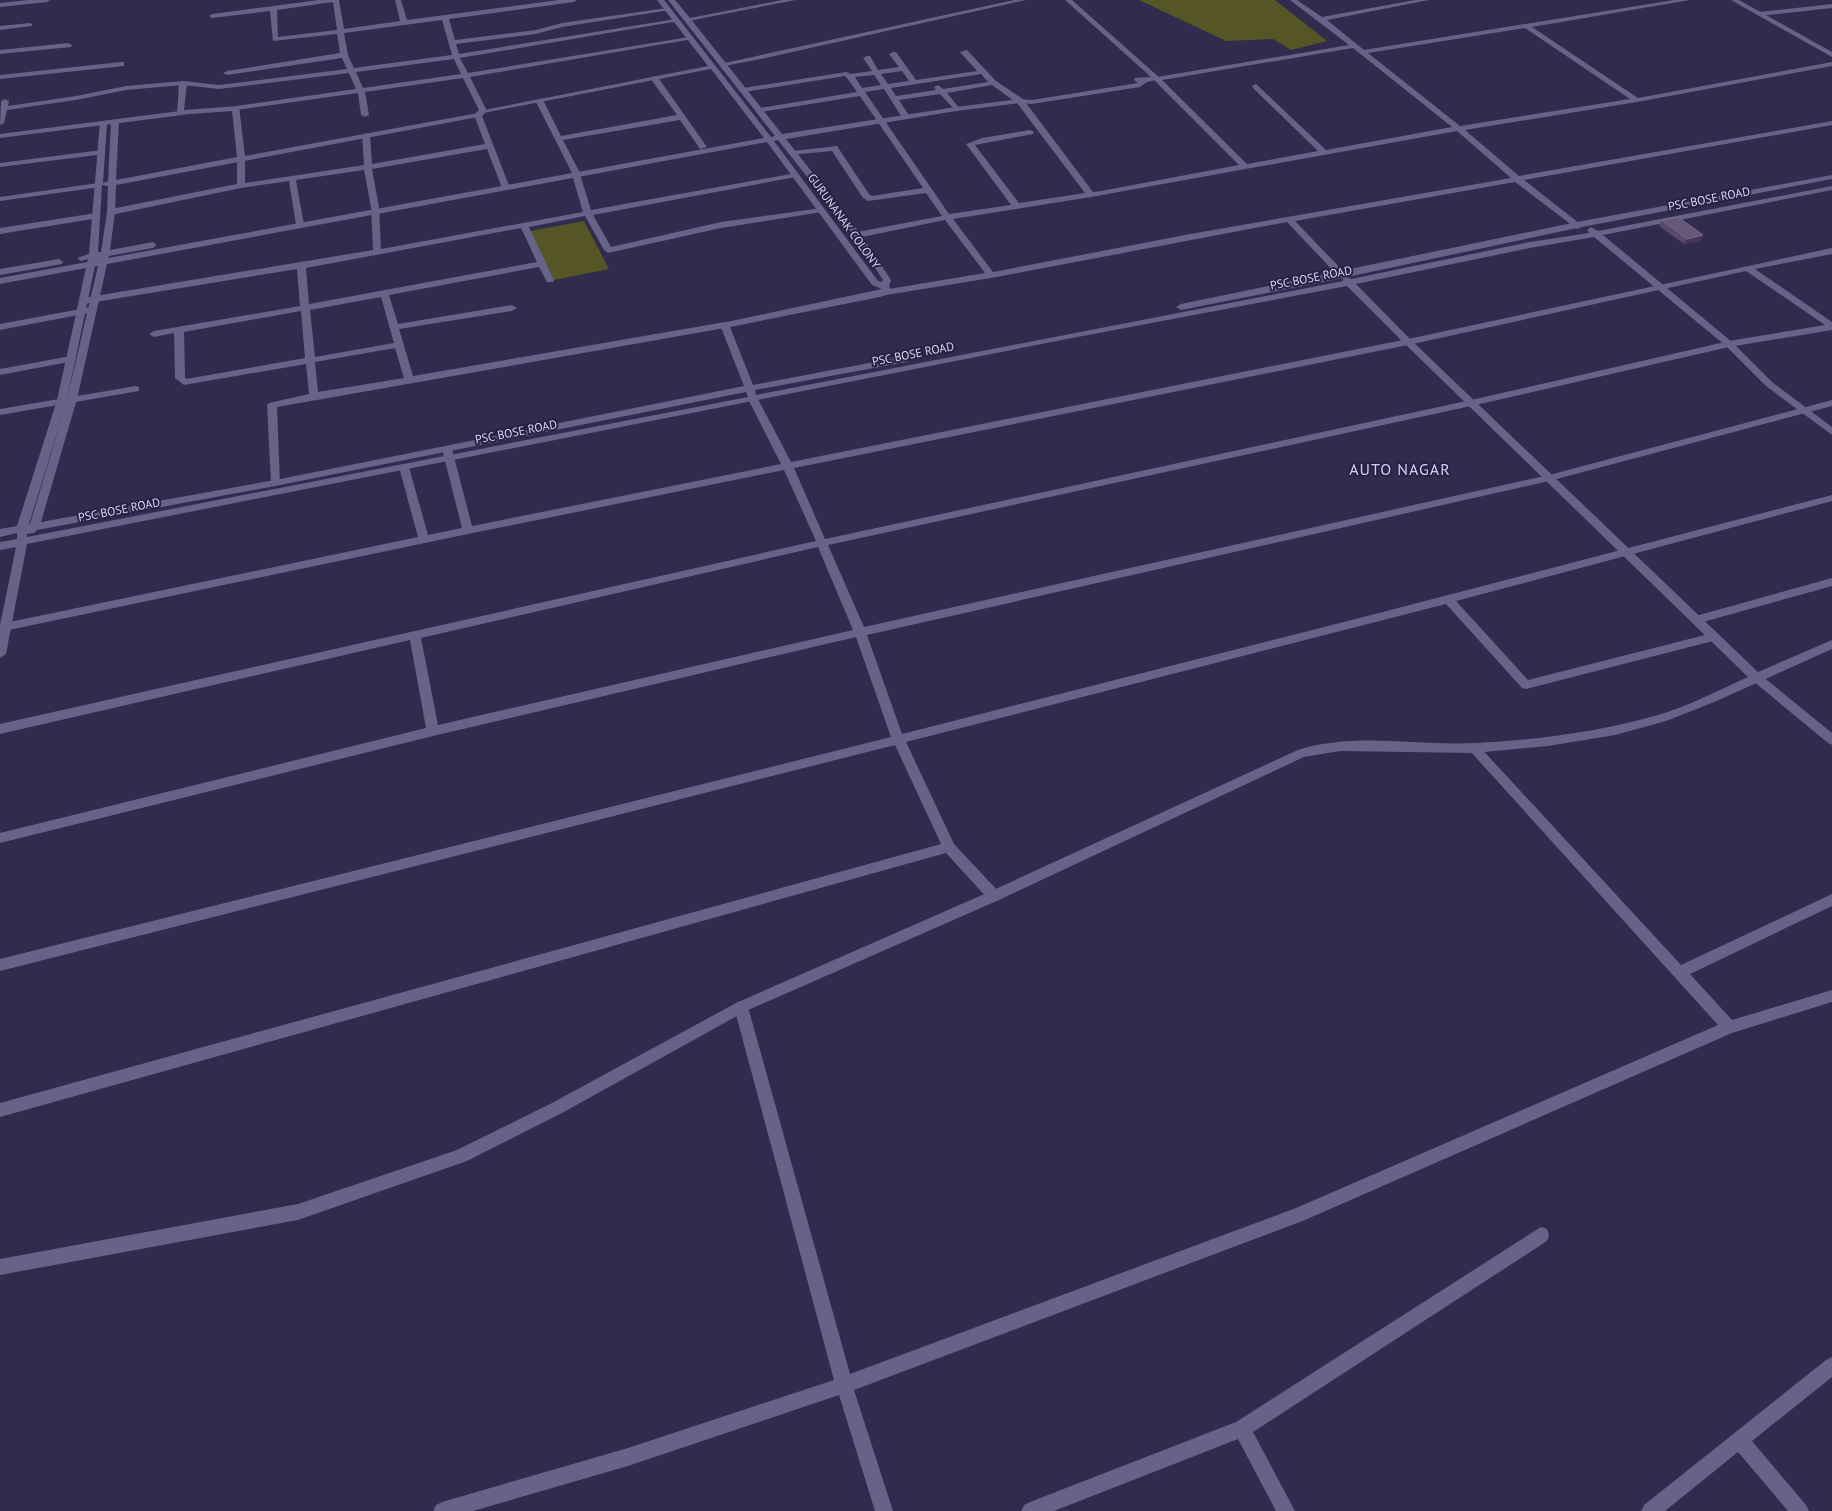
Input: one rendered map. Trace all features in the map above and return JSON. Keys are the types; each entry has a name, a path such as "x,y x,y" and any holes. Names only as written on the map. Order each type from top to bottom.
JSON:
{"street":[{"path":"0,5 44,0"},
{"path":"212,16 336,0 344,55 361,91 364,115"},
{"path":"404,23 398,1 406,0"},
{"path":"509,0 513,9"},
{"path":"272,8 275,40 340,33 574,0"},
{"name":"GURUNANAK COLONY","path":"660,0 769,138 875,283 885,289 887,280 857,235 672,0"},
{"path":"0,136 236,108 465,76 736,7 793,0"},
{"path":"724,64 1024,0"},
{"path":"1068,0 1157,79 1246,167"},
{"path":"1293,0 1363,52 1459,129 1517,179 1580,225 1596,234 1729,344 1769,384 1832,432"},
{"path":"1321,19 1426,0"},
{"path":"1363,52 1685,0"},
{"path":"1734,0 1832,55"},
{"path":"1759,14 1832,6"},
{"path":"452,42 536,32 562,25 667,10"},
{"path":"445,18 456,56 481,113 490,146 505,185"},
{"path":"0,28 30,25"},
{"path":"1525,25 1637,100"},
{"path":"0,123 2,105 76,98 83,95 126,88 183,83 219,87 456,56 689,39"},
{"path":"0,52 68,45"},
{"path":"0,282 104,258 780,136 956,109 1020,101 1032,102 1107,91 1140,85 1144,81 1353,46"},
{"path":"964,52 993,83 1020,101 1091,195"},
{"path":"893,54 914,82"},
{"path":"227,73 344,55"},
{"path":"867,58 906,117"},
{"path":"0,78 121,64"},
{"path":"857,235 948,217 1091,195 1324,152 1637,100 1832,64"},
{"path":"0,199 366,135 712,67"},
{"path":"744,90 846,74 850,76 904,68"},
{"path":"760,110 886,86 983,72"},
{"path":"850,76 928,190 991,276"},
{"path":"654,78 703,147"},
{"path":"932,80 956,109"},
{"path":"180,114 183,83"},
{"path":"894,99 993,83"},
{"path":"1256,86 1324,152"},
{"path":"540,102 560,138 576,173 588,214 608,250 721,225 822,210"},
{"path":"236,108 241,186"},
{"path":"560,138 681,117"},
{"path":"0,654 22,542 22,528 67,399 71,359 104,258 111,212 115,122"},
{"path":"22,542 35,525 67,399 87,306 102,152 103,123"},
{"path":"275,483 272,405 409,379 725,325 885,289 991,276 1290,220 1832,123"},
{"path":"1017,206 970,144 982,140 1030,132"},
{"path":"366,135 368,168 375,209 377,252"},
{"path":"576,173 703,147 769,138"},
{"path":"111,212 241,186 368,168 490,146"},
{"path":"793,153 834,148 866,196 871,199 928,190"},
{"path":"0,165 102,152"},
{"path":"0,328 87,306 796,174"},
{"name":"PSC BOSE ROAD","path":"0,533 35,525 448,454 1342,275 1580,225 1832,177"},
{"path":"292,178 299,222"},
{"name":"PSC BOSE ROAD","path":"751,393 1350,283 1530,245 1832,188"},
{"path":"0,231 96,216"},
{"path":"1290,220 1408,342 1713,637 1757,678 1832,740"},
{"path":"524,226 550,280"},
{"path":"4,627 787,465 1408,342 1832,251"},
{"path":"0,272 92,261"},
{"path":"154,334 542,264"},
{"path":"301,266 314,396"},
{"path":"1748,268 1831,327"},
{"path":"384,293 409,379"},
{"path":"394,327 512,308"},
{"path":"725,325 751,393 787,465 860,632 898,739 949,847 994,896"},
{"path":"0,729 822,543 1471,403 1729,344 1831,327"},
{"path":"179,330 180,378 184,382 399,345"},
{"path":"0,372 71,359"},
{"path":"0,412 67,399 136,389"},
{"path":"0,838 433,731 860,632 1549,478 1832,403"},
{"path":"448,454 468,530"},
{"name":"PSC BOSE ROAD","path":"0,546 404,467 448,454"},
{"path":"404,467 424,540"},
{"path":"0,965 898,739 1626,553 1832,498"},
{"path":"1696,620 1832,582"},
{"path":"1448,598 1526,685 1713,637"},
{"path":"415,636 433,731"},
{"path":"0,1267 298,1212 461,1156 557,1108 741,1007 994,896 1302,753 1340,746 1474,748 1548,741 1615,730 1662,718 1832,644"},
{"path":"1474,748 1728,1028"},
{"path":"0,1110 949,847"},
{"path":"1679,973 1832,900"},
{"path":"442,1511 628,1457 844,1385 1299,1215 1728,1028 1832,996"},
{"path":"741,1007 844,1385 884,1511"},
{"path":"1030,1511 1242,1429 1541,1235"},
{"path":"1650,1511 1832,1366"},
{"path":"1242,1429 1286,1511"},
{"path":"1739,1440 1800,1511"}],"shaded area":[{"path":"1139,0 1275,0 1327,41 1291,50 1273,39 1226,41"},
{"path":"584,221 609,269 554,280 530,231"}],"building":[{"path":"1678,217 1703,235 1687,239 1662,220"}],"district":[{"name":"AUTO NAGAR","path":"1400,469"}]}
